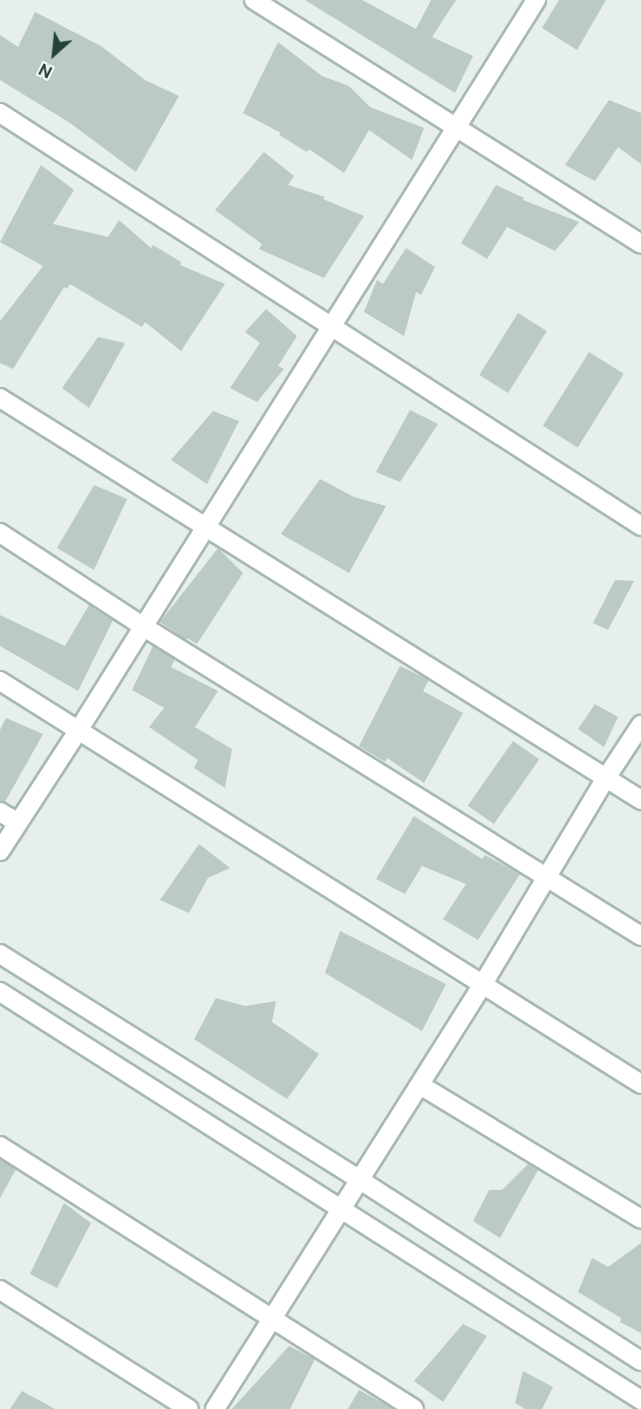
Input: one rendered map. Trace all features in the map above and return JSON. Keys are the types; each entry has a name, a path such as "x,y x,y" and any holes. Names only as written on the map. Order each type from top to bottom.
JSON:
{"street":[{"path":"254,0 641,244"},
{"path":"0,851 144,627 536,0"},
{"path":"0,113 641,526"},
{"path":"0,398 641,800"},
{"path":"0,533 144,627 548,876 641,936"},
{"path":"0,681 641,1084"},
{"path":"215,1409 483,984 606,778 641,725"},
{"path":"0,812 18,824"},
{"path":"0,954 360,1180 641,1361"},
{"path":"0,992 343,1207 641,1400"},
{"path":"420,1085 641,1219"},
{"path":"0,1146 414,1409"},
{"path":"0,1290 189,1409"}],"building":[{"path":"305,0 362,0 416,29 431,0 456,0 432,37 473,56 455,93"},
{"path":"559,0 606,0 577,50 542,28"},
{"path":"35,12 101,46 145,80 179,96 136,172 70,123 0,80 0,35 18,47"},
{"path":"278,42 322,76 349,86 370,107 424,128 412,160 369,130 344,173 309,149 307,152 279,135 281,133 243,113"},
{"path":"609,100 641,113 641,164 618,147 595,181 565,165"},
{"path":"264,152 294,176 288,185 325,197 323,199 364,216 324,278 259,249 262,244 215,210"},
{"path":"41,165 74,190 53,224 108,237 119,220 151,248 153,245 181,262 180,265 225,284 181,351 145,322 142,327 70,284 67,289 64,287 13,369 0,363 0,321 43,266 0,242"},
{"path":"496,185 524,198 523,200 579,222 555,251 507,227 487,259 461,243"},
{"path":"406,248 435,267 421,295 416,292 404,336 364,312 377,280 383,284"},
{"path":"266,309 297,336 278,366 284,369 257,402 230,388 260,343 245,332"},
{"path":"518,313 547,331 508,393 479,375"},
{"path":"98,337 125,343 89,408 62,388"},
{"path":"589,352 624,374 578,448 543,426"},
{"path":"410,410 438,424 400,482 376,472"},
{"path":"213,411 239,421 207,484 171,460"},
{"path":"320,479 354,497 386,506 349,573 281,534"},
{"path":"94,485 127,499 94,570 57,548"},
{"path":"218,548 243,573 197,644 187,638 186,640 160,622"},
{"path":"615,580 634,581 608,630 593,623"},
{"path":"89,605 113,620 78,691 0,646 0,615 65,646"},
{"path":"153,646 175,659 171,667 218,691 195,727 232,749 225,788 194,768 198,760 149,727 164,708 132,690"},
{"path":"400,666 429,680 423,691 463,713 424,783 387,758 385,762 359,746"},
{"path":"595,704 618,717 604,747 578,729"},
{"path":"6,718 43,734 5,802 0,801 0,730"},
{"path":"513,741 539,759 494,824 468,806"},
{"path":"414,816 482,859 485,855 520,874 478,940 443,919 466,884 422,866 405,894 376,879"},
{"path":"199,844 230,868 208,878 189,913 160,900"},
{"path":"340,931 446,984 422,1031 325,973"},
{"path":"216,998 245,1006 276,1001 272,1022 319,1054 287,1099 194,1039"},
{"path":"0,1159 16,1169 0,1198"},
{"path":"528,1164 538,1170 500,1238 473,1221 489,1190 502,1190"},
{"path":"64,1203 91,1223 57,1288 30,1274"},
{"path":"641,1243 641,1333 620,1322 621,1318 578,1292 592,1258 608,1267"},
{"path":"463,1324 487,1336 443,1402 414,1381"},
{"path":"289,1346 315,1359 290,1409 232,1409"},
{"path":"523,1371 553,1387 542,1409 525,1409 515,1403"},
{"path":"359,1390 392,1408 393,1409 348,1409"},
{"path":"22,1391 55,1409 10,1409"}]}
